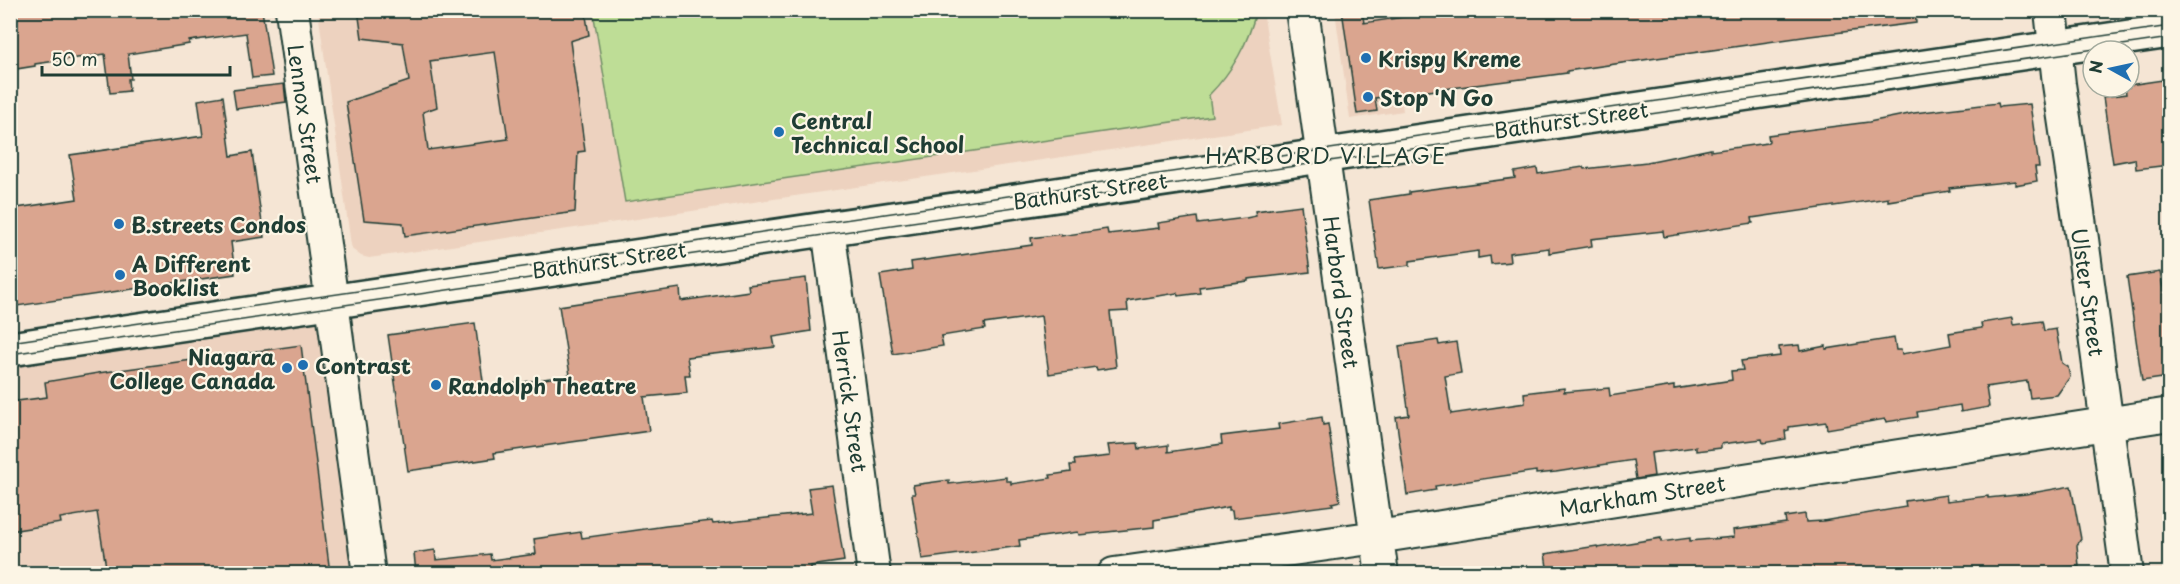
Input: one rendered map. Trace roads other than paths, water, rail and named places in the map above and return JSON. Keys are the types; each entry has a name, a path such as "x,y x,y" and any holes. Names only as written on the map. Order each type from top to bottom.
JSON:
{"main road":[{"name":"Bathurst Street","path":"10,349 2169,31"}],"street":[{"name":"Lennox Street","path":"292,10 369,573"},
{"name":"Harbord Street","path":"1302,10 1382,573"},
{"name":"Ulster Street","path":"2051,10 2127,573"},
{"name":"Herrick Street","path":"828,228 874,573"},
{"name":"Markham Street","path":"1114,573 1377,537 2169,414"}],"tram line":[{"path":"10,342 2170,26"},
{"path":"10,354 2170,38"}],"place":[{"name":"Krispy Kreme","path":"1366,58"},
{"name":"Stop 'N Go","path":"1368,97"},
{"name":"Central Technical School","path":"779,132"},
{"name":"B.streets Condos","path":"119,224"},
{"name":"A Different Booklist","path":"120,275"},
{"name":"Contrast","path":"303,365"},
{"name":"Niagara College Canada","path":"287,368"},
{"name":"Randolph Theatre","path":"436,385"}],"district":[{"name":"HARBORD VILLAGE","path":"1326,154"}]}
